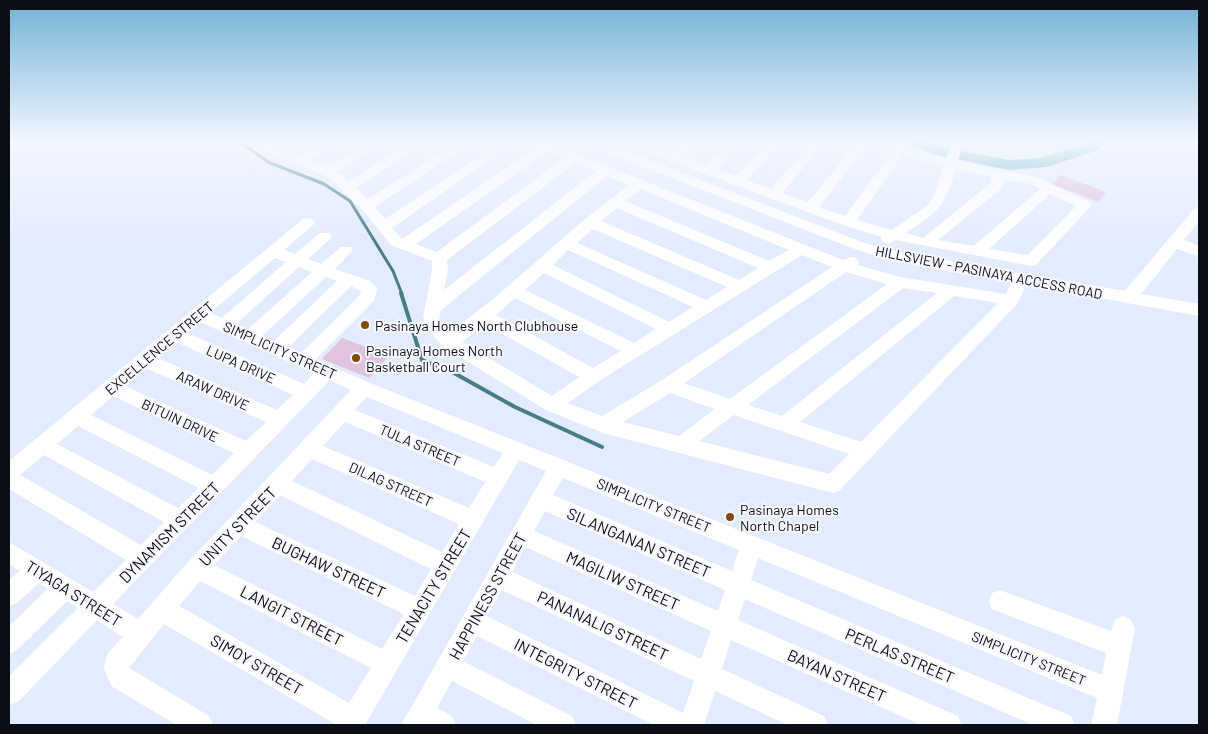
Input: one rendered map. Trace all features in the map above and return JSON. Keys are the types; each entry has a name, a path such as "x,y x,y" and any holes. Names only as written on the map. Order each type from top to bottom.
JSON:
{"street":[{"path":"333,175 348,187 366,206 396,242 439,258"},
{"path":"348,187 367,175"},
{"path":"366,206 414,175"},
{"path":"384,227 460,175"},
{"path":"404,246 498,175"},
{"path":"439,258 550,175"},
{"path":"432,308 599,175"},
{"path":"439,258 440,270 431,318 443,337 552,405 603,425 833,484 866,452 1014,294 950,291 900,282 845,266 618,175"},
{"name":"HILLSVIEW - PASINAYA ACCESS ROAD","path":"677,175 871,250 917,261 1199,310"},
{"path":"723,175 848,222 893,236 1031,261 1085,205 1031,180 1001,175"},
{"path":"739,181 745,175"},
{"path":"774,194 790,175"},
{"path":"811,208 837,175"},
{"path":"848,222 882,175"},
{"path":"603,425 668,385 932,209 940,198 948,175"},
{"path":"926,243 997,185 999,175"},
{"path":"450,343 485,317 590,222 639,184"},
{"path":"977,252 1049,188"},
{"path":"615,202 771,268"},
{"path":"1129,298 1199,212"},
{"name":"EXCELLENCE STREET","path":"9,473 200,315 308,222"},
{"path":"590,222 740,286"},
{"path":"224,325 325,236"},
{"path":"1175,242 1199,252"},
{"path":"567,244 708,306"},
{"path":"552,405 634,350 802,249"},
{"path":"250,337 346,250"},
{"path":"274,252 349,279 369,289 368,297 305,360"},
{"path":"543,266 670,328"},
{"path":"277,348 349,279"},
{"path":"682,445 706,424 732,407 900,282"},
{"path":"514,291 634,350"},
{"path":"785,424 950,291"},
{"name":"SIMPLICITY STREET","path":"200,315 305,360 364,388 516,448 1110,691"},
{"path":"485,317 593,376"},
{"name":"LUPA DRIVE","path":"176,335 306,393"},
{"name":"ARAW DRIVE","path":"146,360 280,420"},
{"name":"DYNAMISM STREET","path":"9,693 328,371"},
{"path":"668,385 866,452"},
{"name":"BITUIN DRIVE","path":"112,388 249,451"},
{"name":"UNITY STREET","path":"200,725 120,678 116,668 120,656 198,568 364,388"},
{"name":"TULA STREET","path":"341,412 498,478"},
{"path":"76,417 214,486"},
{"path":"42,445 180,520"},
{"name":"TENACITY STREET","path":"352,722 516,448"},
{"name":"DILAG STREET","path":"308,449 473,520"},
{"name":"HAPPINESS STREET","path":"417,719 559,466"},
{"path":"9,479 143,558"},
{"path":"277,484 446,565"},
{"name":"SILANGANAN STREET","path":"540,499 738,584"},
{"name":"BUGHAW STREET","path":"239,525 420,610"},
{"name":"MAGILIW STREET","path":"520,535 725,626"},
{"path":"691,725 752,544"},
{"name":"TIYAGA STREET","path":"9,552 140,634"},
{"name":"LANGIT STREET","path":"198,568 386,663"},
{"path":"9,595 37,570"},
{"name":"PANANALIG STREET","path":"497,576 815,725"},
{"name":"PERLAS STREET","path":"738,584 1062,725"},
{"path":"9,642 65,588"},
{"path":"1000,601 1121,637 1104,725"},
{"name":"SIMOY STREET","path":"161,609 352,722"},
{"name":"INTEGRITY STREET","path":"472,621 680,725"},
{"name":"BAYAN STREET","path":"725,626 949,725"},
{"path":"448,666 563,725"},
{"path":"417,719 444,725"}],"shaded area":[{"path":"1062,175 1106,192 1098,202 1052,184"},
{"name":"Pasinaya Homes North Basketball Court","path":"342,338 389,356 369,378 322,359"}],"waterway":[{"path":"302,175 324,184 350,201 393,271 402,294"},
{"path":"401,293 422,360 454,373 515,407 602,447"}],"place":[{"name":"Pasinaya Homes North Clubhouse","path":"365,325"},
{"name":"Pasinaya Homes North Basketball Court","path":"356,358"},
{"name":"Pasinaya Homes North Chapel","path":"730,517"}]}
